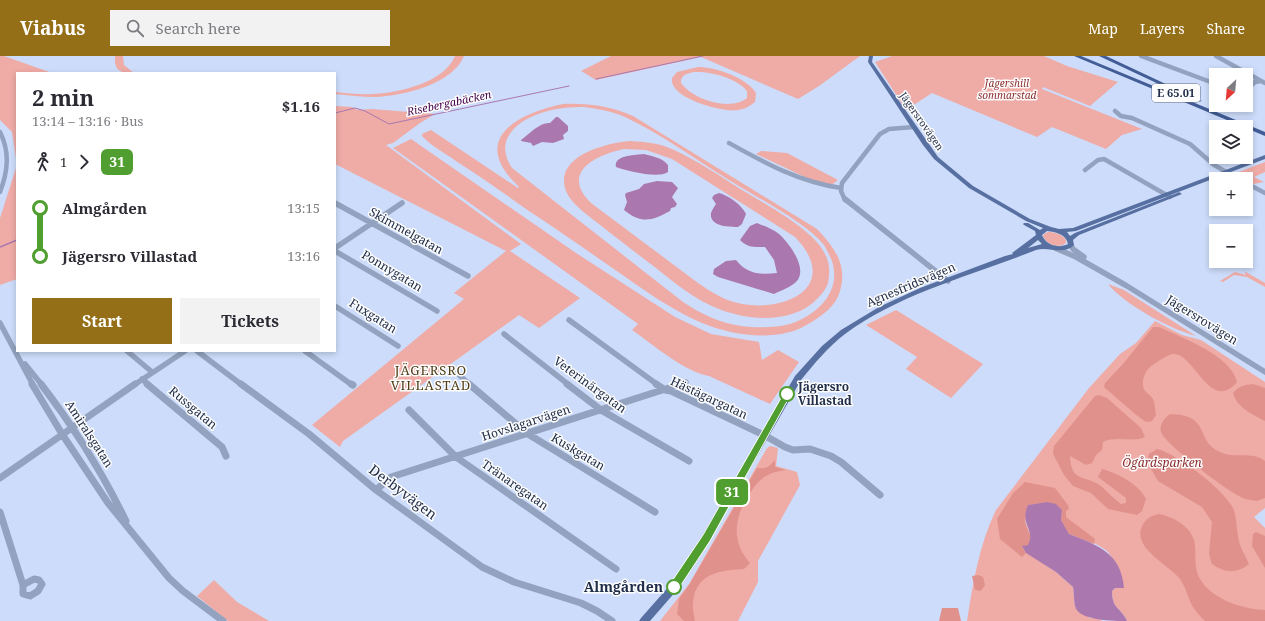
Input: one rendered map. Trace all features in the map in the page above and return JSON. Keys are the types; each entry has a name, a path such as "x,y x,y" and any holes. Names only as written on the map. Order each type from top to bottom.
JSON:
{"highway":[{"name":"E 65.01","path":"1077,56 1265,134"},
{"name":"E 65.01","path":"1087,56 1265,130"},
{"path":"1102,56 1238,119"}],"main road":[{"name":"Jägersrovägen","path":"871,56 870,62 933,154 996,206 1034,228 1042,241 1054,248"},
{"path":"1226,172 1265,157"},
{"path":"1059,231 1074,230 1167,196 1184,192 1194,184 1209,178"},
{"name":"Jägersrovägen","path":"972,187 1028,220 1059,231"},
{"path":"1059,231 1070,242 1077,234 1167,196"},
{"name":"Agnesfridsvägen","path":"1007,258 1024,248 1043,230 1050,229"},
{"name":"Agnesfridsvägen","path":"644,621 674,587 694,558 798,378 816,356 833,340 876,311 948,281 1007,258 1023,254 1036,246 1043,245 1054,248 1065,248 1070,242"}],"street":[{"path":"1141,56 1209,81"},
{"path":"1216,56 1261,80"},
{"path":"1115,111 1121,116 1132,118 1190,144 1214,165 1226,172"},
{"path":"914,127 893,128 880,134 844,180 841,188 842,195 846,201 948,281"},
{"path":"0,132 4,138 7,155 6,173 0,192"},
{"path":"729,142 796,178 821,186 841,188"},
{"path":"1085,170 1098,160 1104,159 1167,196"},
{"path":"1253,187 1265,193"},
{"path":"336,249 402,203"},
{"name":"Skimmelgatan","path":"336,204 468,276"},
{"name":"Jägersrovägen","path":"1070,242 1078,253 1127,286"},
{"name":"Jägersrovägen","path":"1054,248 1076,257 1127,286 1265,372"},
{"name":"Ponnygatan","path":"336,251 437,311"},
{"name":"Fuxgatan","path":"336,307 398,346"},
{"name":"Hästägargatan","path":"569,320 665,390 671,391 764,435 785,447 793,450 810,449 831,456 841,462 880,495"},
{"name":"Amiralsgatan","path":"0,323 32,386 108,503 156,564 169,578 183,591 223,621"},
{"name":"Veterinärgatan","path":"504,334 601,410 689,461"},
{"path":"128,352 152,372"},
{"path":"0,478 152,372 183,352"},
{"name":"Derbyvägen","path":"198,352 309,434 376,490 495,576 530,588 577,600 612,621"},
{"path":"305,352 353,385"},
{"name":"Amiralsgatan","path":"18,357 40,382 73,427 96,464 130,530"},
{"name":"Kuskgatan","path":"457,373 528,434 655,512"},
{"name":"Russgatan","path":"142,379 222,447 226,456"},
{"name":"Hovslagarvägen","path":"376,490 391,477 686,382"},
{"name":"Tränaregatan","path":"410,410 456,457 616,569"},
{"path":"0,512 23,585"}],"green space":[{"path":"0,56 4,56 49,72 16,72 16,158 12,132 0,120"},
{"path":"115,56 123,56 124,65 133,72 122,72 117,68"},
{"path":"455,56 464,56 458,66 449,74 426,87 413,91 375,97 336,94 336,92 363,94 383,93 407,89 431,80 449,65"},
{"path":"611,56 860,56 819,86 798,99 701,57 596,80 581,71"},
{"name":"Jägershill sommarstad","path":"892,56 1044,56 1067,66 1118,82 1090,106 1043,87 1042,89 1142,129 1122,135 1106,149 1052,127 1037,137 932,93 906,110 875,62"},
{"path":"698,67 705,67 730,74 751,87 756,93 755,102 743,109 738,110 721,109 698,103 687,98 673,85 672,78 677,72","holes":["700,72 723,76 737,82 747,91 747,98 740,102 722,104 712,102 694,94 686,89 681,83 681,80 683,76 687,74"]},
{"path":"563,104 581,104 616,110 633,116 817,229 834,250 841,265 842,282 838,296 832,306 810,323 785,333 756,335 742,334 714,328 681,313 652,295 434,146 422,136 422,134 431,130 518,188 519,187 505,170 498,156 498,143 504,132 515,122 545,109","holes":["584,107 605,110 620,115 652,131 805,227 824,245 832,261 834,272 833,283 825,301 809,315 800,320 790,324 778,326 741,326 726,323 711,317 683,302 512,168 507,158 505,149 511,132 517,126 525,120 549,111"]},
{"path":"336,106 352,107 357,110 372,109 435,114 393,143 386,145 521,244 510,251 580,298 539,328 519,315 343,441 340,447 312,425 464,299 454,293 506,251 336,165"},
{"path":"411,139 576,253 675,317 711,334 759,342 762,360 778,350 799,362 770,404 679,363 632,330 638,324 666,344 393,148"},
{"path":"620,142 647,142 658,144 674,150 709,169 788,218 811,236 827,257 829,264 829,276 828,283 824,291 808,306 797,312 771,318 757,318 719,309 702,301 678,285 586,214 572,201 566,191 564,179 567,169 574,160 596,148","holes":["624,149 646,150 672,159 795,237 808,254 813,269 811,281 803,292 791,299 776,304 742,304 724,298 698,283 591,203 582,192 579,183 580,174 585,167 593,161 602,156"]},
{"path":"761,151 787,153 838,180 830,186 811,180 756,154"},
{"path":"1265,162 1265,172 1254,177 1264,182 1253,184 1253,172 1239,172"},
{"path":"16,168 16,279 0,285 0,218"},
{"path":"1048,232 1060,235 1066,240 1066,243 1060,246 1050,244 1043,236"},
{"path":"1244,271 1265,283 1265,287 1247,277 1234,275 1223,282 1220,281 1235,272 1246,275"},
{"path":"1108,284 1124,290 1196,336 1185,333 1161,322 1136,308"},
{"path":"896,310 983,364 951,398 906,369 917,357 866,325"},
{"name":"Ögårdsparken","path":"1155,321 1182,335 1201,340 1265,382 1265,508 1254,517 1265,528 1265,621 1127,621 1125,616 1115,605 1112,597 1112,591 1115,588 1123,588 1123,584 1118,569 1108,552 1102,547 1082,538 1025,521 1038,560 1056,572 1073,587 1075,607 1090,618 1097,618 1103,621 967,621 974,578 981,550 996,510 1089,388 1120,354 1136,343"},
{"path":"1153,327 1159,327 1204,348 1226,364 1233,373 1237,382 1227,390 1219,391 1210,387 1181,356 1173,354 1163,358 1151,366 1144,376 1143,387 1153,399 1156,415 1152,421 1146,422 1104,387 1105,383 1123,364"},
{"path":"1253,384 1265,388 1265,421 1241,407 1233,393 1242,386"},
{"path":"1099,395 1107,398 1141,428 1145,437 1140,439 1108,440 1103,442 1102,450 1096,455 1092,463 1086,465 1070,456 1071,465 1076,475 1096,483 1121,504 1126,503 1126,498 1098,477 1102,469 1121,476 1133,484 1146,499 1142,511 1137,515 1108,509 1091,493 1073,486 1064,475 1053,454 1054,446 1095,396"},
{"path":"1170,414 1183,415 1192,419 1201,428 1211,446 1224,454 1254,456 1265,461 1265,498 1257,501 1239,496 1220,484 1183,455 1165,438 1161,432 1164,419"},
{"path":"770,446 778,448 776,466 797,472 800,485 758,561 758,582 738,621 660,621 689,584 767,448"},
{"path":"1157,449 1166,452 1188,465 1210,482 1228,500 1233,508 1236,518 1237,533 1242,550 1249,564 1235,571 1226,571 1212,564 1209,554 1212,522 1202,507 1158,481 1147,462 1149,454"},
{"path":"775,460 775,467 786,470 776,472 763,478 752,490 740,512 737,538 744,555 750,563 744,569 719,572 704,579 695,592 693,612 695,621 684,621 677,614 679,599 689,585 757,468 767,467"},
{"path":"1025,482 1055,488 1068,505 1069,509 1066,511 1066,517 1095,539 1094,544 1069,534 1061,520 1062,510 1047,502 1028,505 1025,519 1030,535 1030,542 1028,546 1022,547 1026,553 1022,557 1000,539 997,519 1013,493"},
{"path":"1159,514 1180,522 1192,535 1195,545 1197,572 1204,585 1219,597 1237,605 1265,610 1265,621 1205,621 1196,612 1180,579 1146,548 1142,541 1140,534 1145,521"},
{"path":"1256,532 1265,536 1265,568 1252,546 1253,534"},
{"path":"978,575 983,577 985,585 981,591 975,590 972,576"},
{"path":"214,580 237,602 269,621 228,621 197,596"},
{"path":"942,608 958,608 961,621 939,621"}],"shaded area":[{"path":"556,117 568,126 568,131 563,135 564,139 553,143 542,142 533,146 531,143 521,141 542,124 550,123"},
{"path":"644,154 663,160 668,165 668,172 650,175 616,167 616,163 621,158 631,155"},
{"path":"657,181 672,182 678,188 672,197 677,204 675,207 658,217 647,220 636,217 624,210 627,202 625,195 626,193 639,189 644,184"},
{"path":"719,193 734,201 746,214 742,224 738,227 717,224 711,218 712,210 716,204 712,198 714,195"},
{"path":"757,223 779,234 788,243 799,263 799,277 796,282 774,294 718,277 713,274 714,269 726,261 736,260 740,265 749,271 765,274 777,273 774,260 765,247 749,246 740,240 750,226"},
{"path":"1047,502 1056,504 1062,510 1061,520 1069,534 1098,546 1113,558 1122,576 1124,588 1115,588 1112,591 1112,597 1115,605 1125,616 1127,621 1098,619 1083,615 1075,606 1073,587 1056,572 1026,553 1022,546 1028,545 1030,540 1025,517 1028,505"}],"waterway":[{"name":"Risebergabäcken","path":"596,79 703,56"},
{"name":"Risebergabäcken","path":"336,113 355,108 365,111 389,124 569,86"},
{"name":"Risebergabäcken","path":"0,247 16,240"}],"bus line":[{"name":"31","path":"674,587 706,538 787,394"}],"place":[{"name":"Jägersro Villastad","path":"787,394"},
{"name":"Almgården","path":"674,587"}],"district":[{"name":"JÄGERSRO VILLASTAD","path":"431,378"}]}
